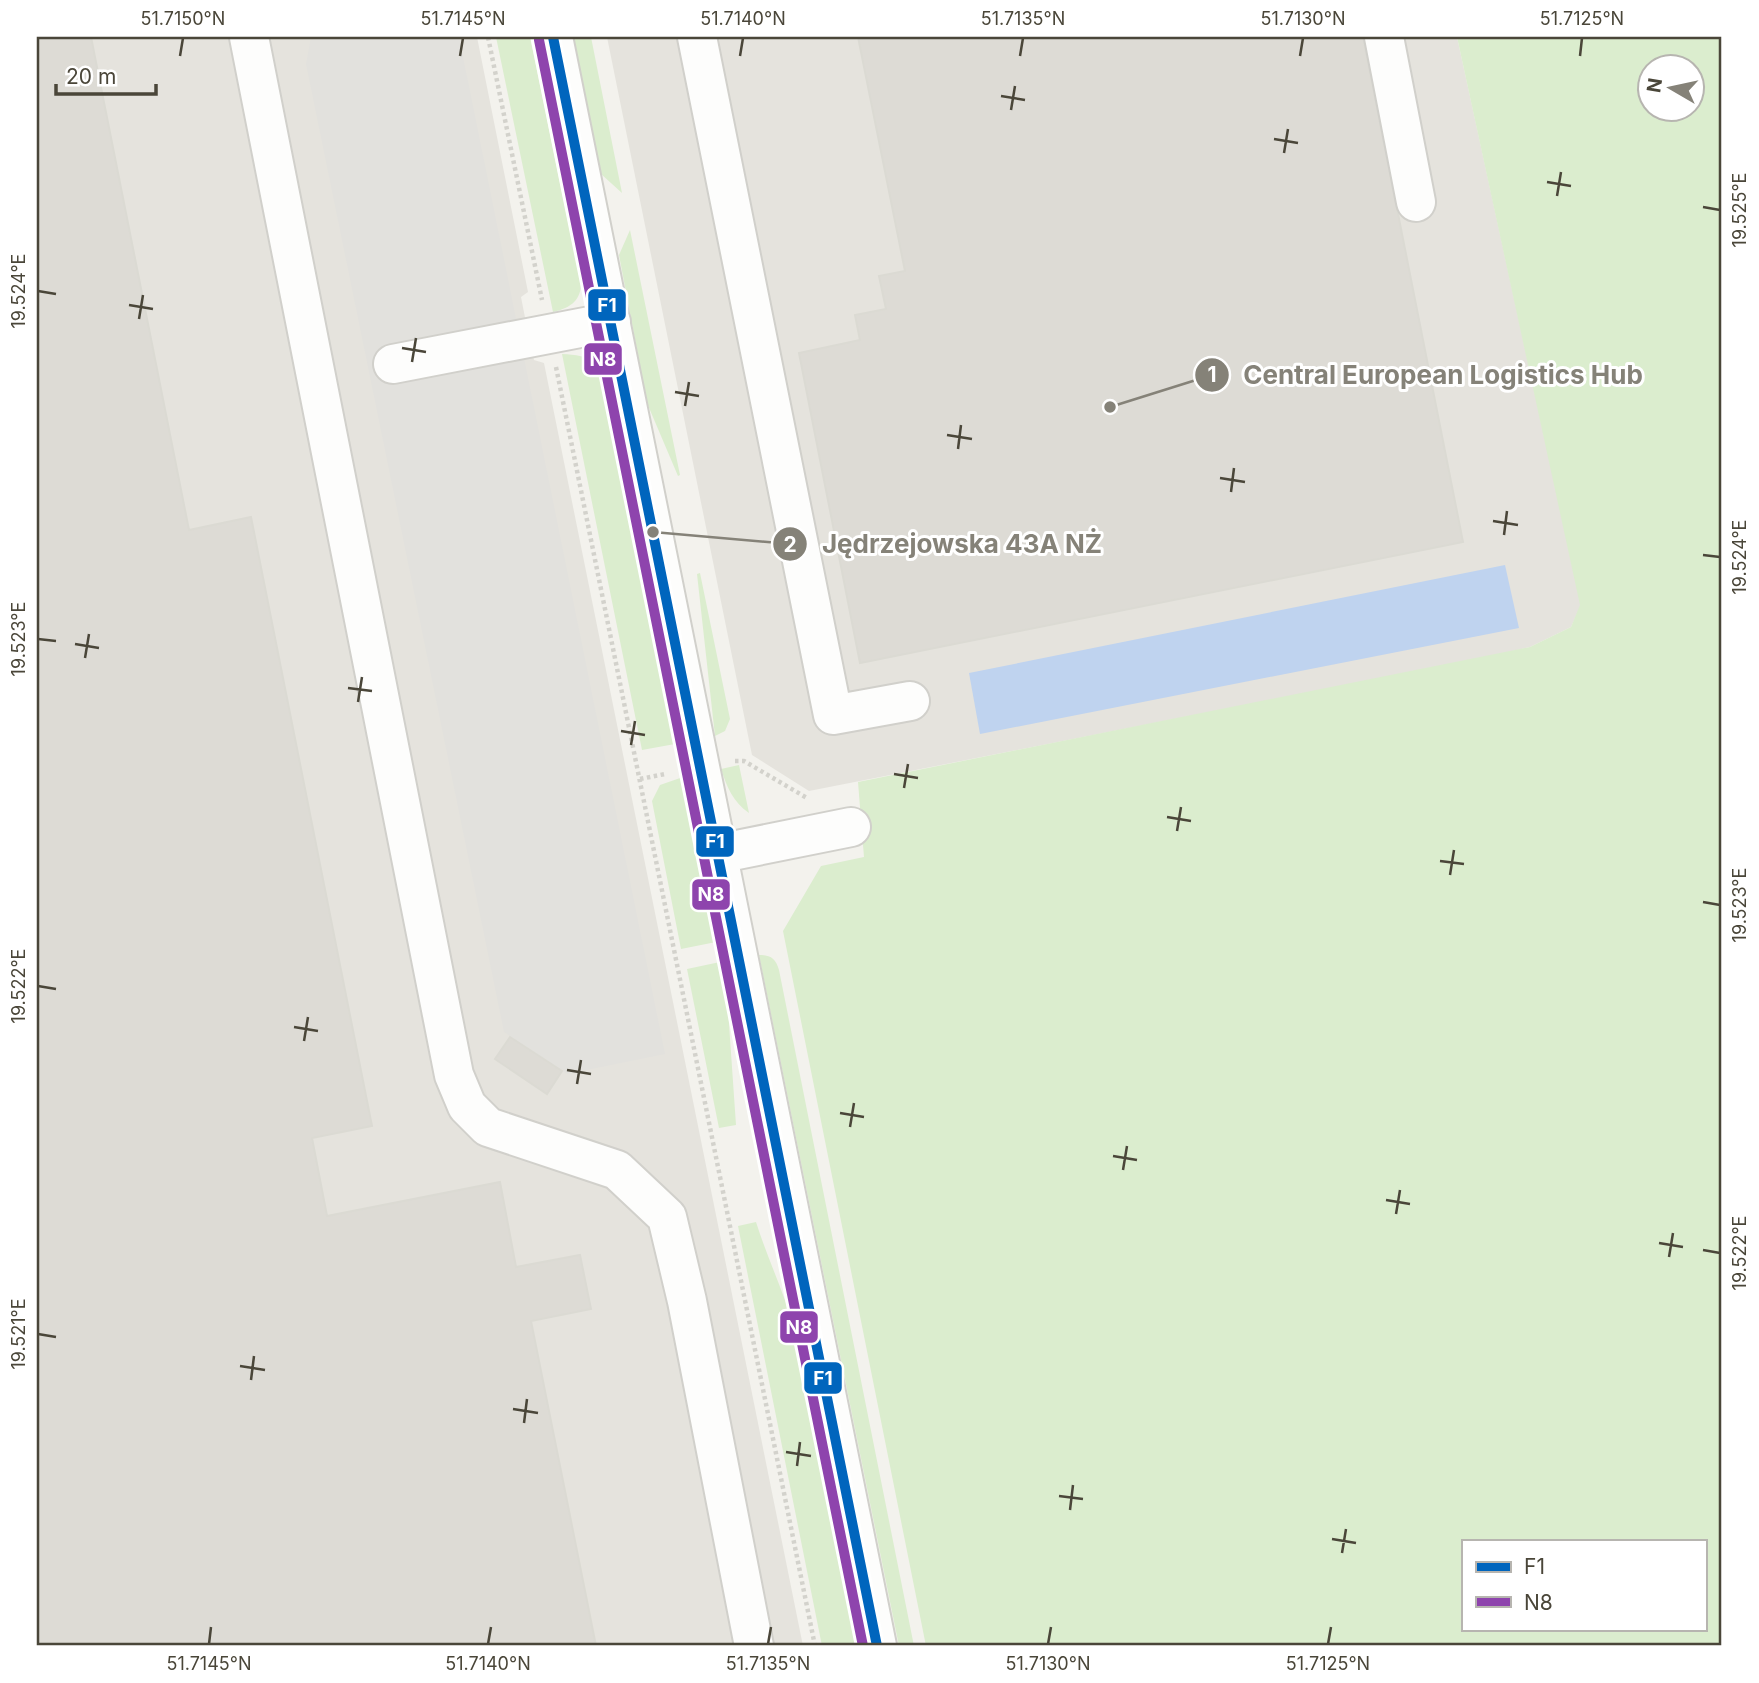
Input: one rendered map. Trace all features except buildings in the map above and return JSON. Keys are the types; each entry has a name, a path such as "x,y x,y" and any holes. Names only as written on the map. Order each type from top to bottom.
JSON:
{"street":[{"path":"249,37 454,1075 467,1106 488,1127 617,1170 667,1217 687,1301 754,1646"},
{"path":"553,37 877,1646"},
{"path":"697,37 833,715 910,701"},
{"path":"1384,37 1416,202"},
{"path":"393,365 611,322"},
{"path":"717,853 851,827"}],"path":[{"path":"488,37 815,1646"},
{"path":"726,762 744,761 803,797 814,799"},
{"path":"640,779 672,773"}],"shaded area":[{"path":"37,37 477,37 528,292 521,297 529,338 534,360 544,363 803,1646 37,1646"},
{"path":"311,37 459,37 665,1054 567,1074 504,1032 306,64"},
{"path":"607,37 1457,37 1581,605 1571,627 1530,647 1459,663 809,791 752,755"}],"green space":[{"path":"496,37 530,37 581,285 573,303 553,312"},
{"path":"573,37 591,37 622,193 601,174"},
{"path":"1457,37 1722,37 1722,1646 926,1646 783,931 821,866 864,857 858,782 1530,647 1571,627 1580,605"},
{"path":"630,230 680,475 678,476 647,403 619,255"},
{"path":"562,354 585,357 597,365 675,744 642,750"},
{"path":"700,573 730,719 725,731 715,736 697,574"},
{"path":"739,765 749,813 731,794 721,769"},
{"path":"683,777 716,942 681,949 652,801 660,785"},
{"path":"759,955 772,958 779,970 914,1646 899,1646"},
{"path":"720,962 727,995 736,1125 719,1128 687,969"},
{"path":"756,1222 795,1331 859,1646 822,1646 738,1226"}],"water":[{"path":"1505,565 1519,628 980,734 969,673"}],"transit line":[{"name":"F1","path":"553,37 877,1646"},
{"name":"N8","path":"539,40 863,1646"}],"place":[{"name":"Central European Logistics Hub","path":"1110,407"},
{"name":"Jędrzejowska 43A NŻ","path":"653,532"}]}
